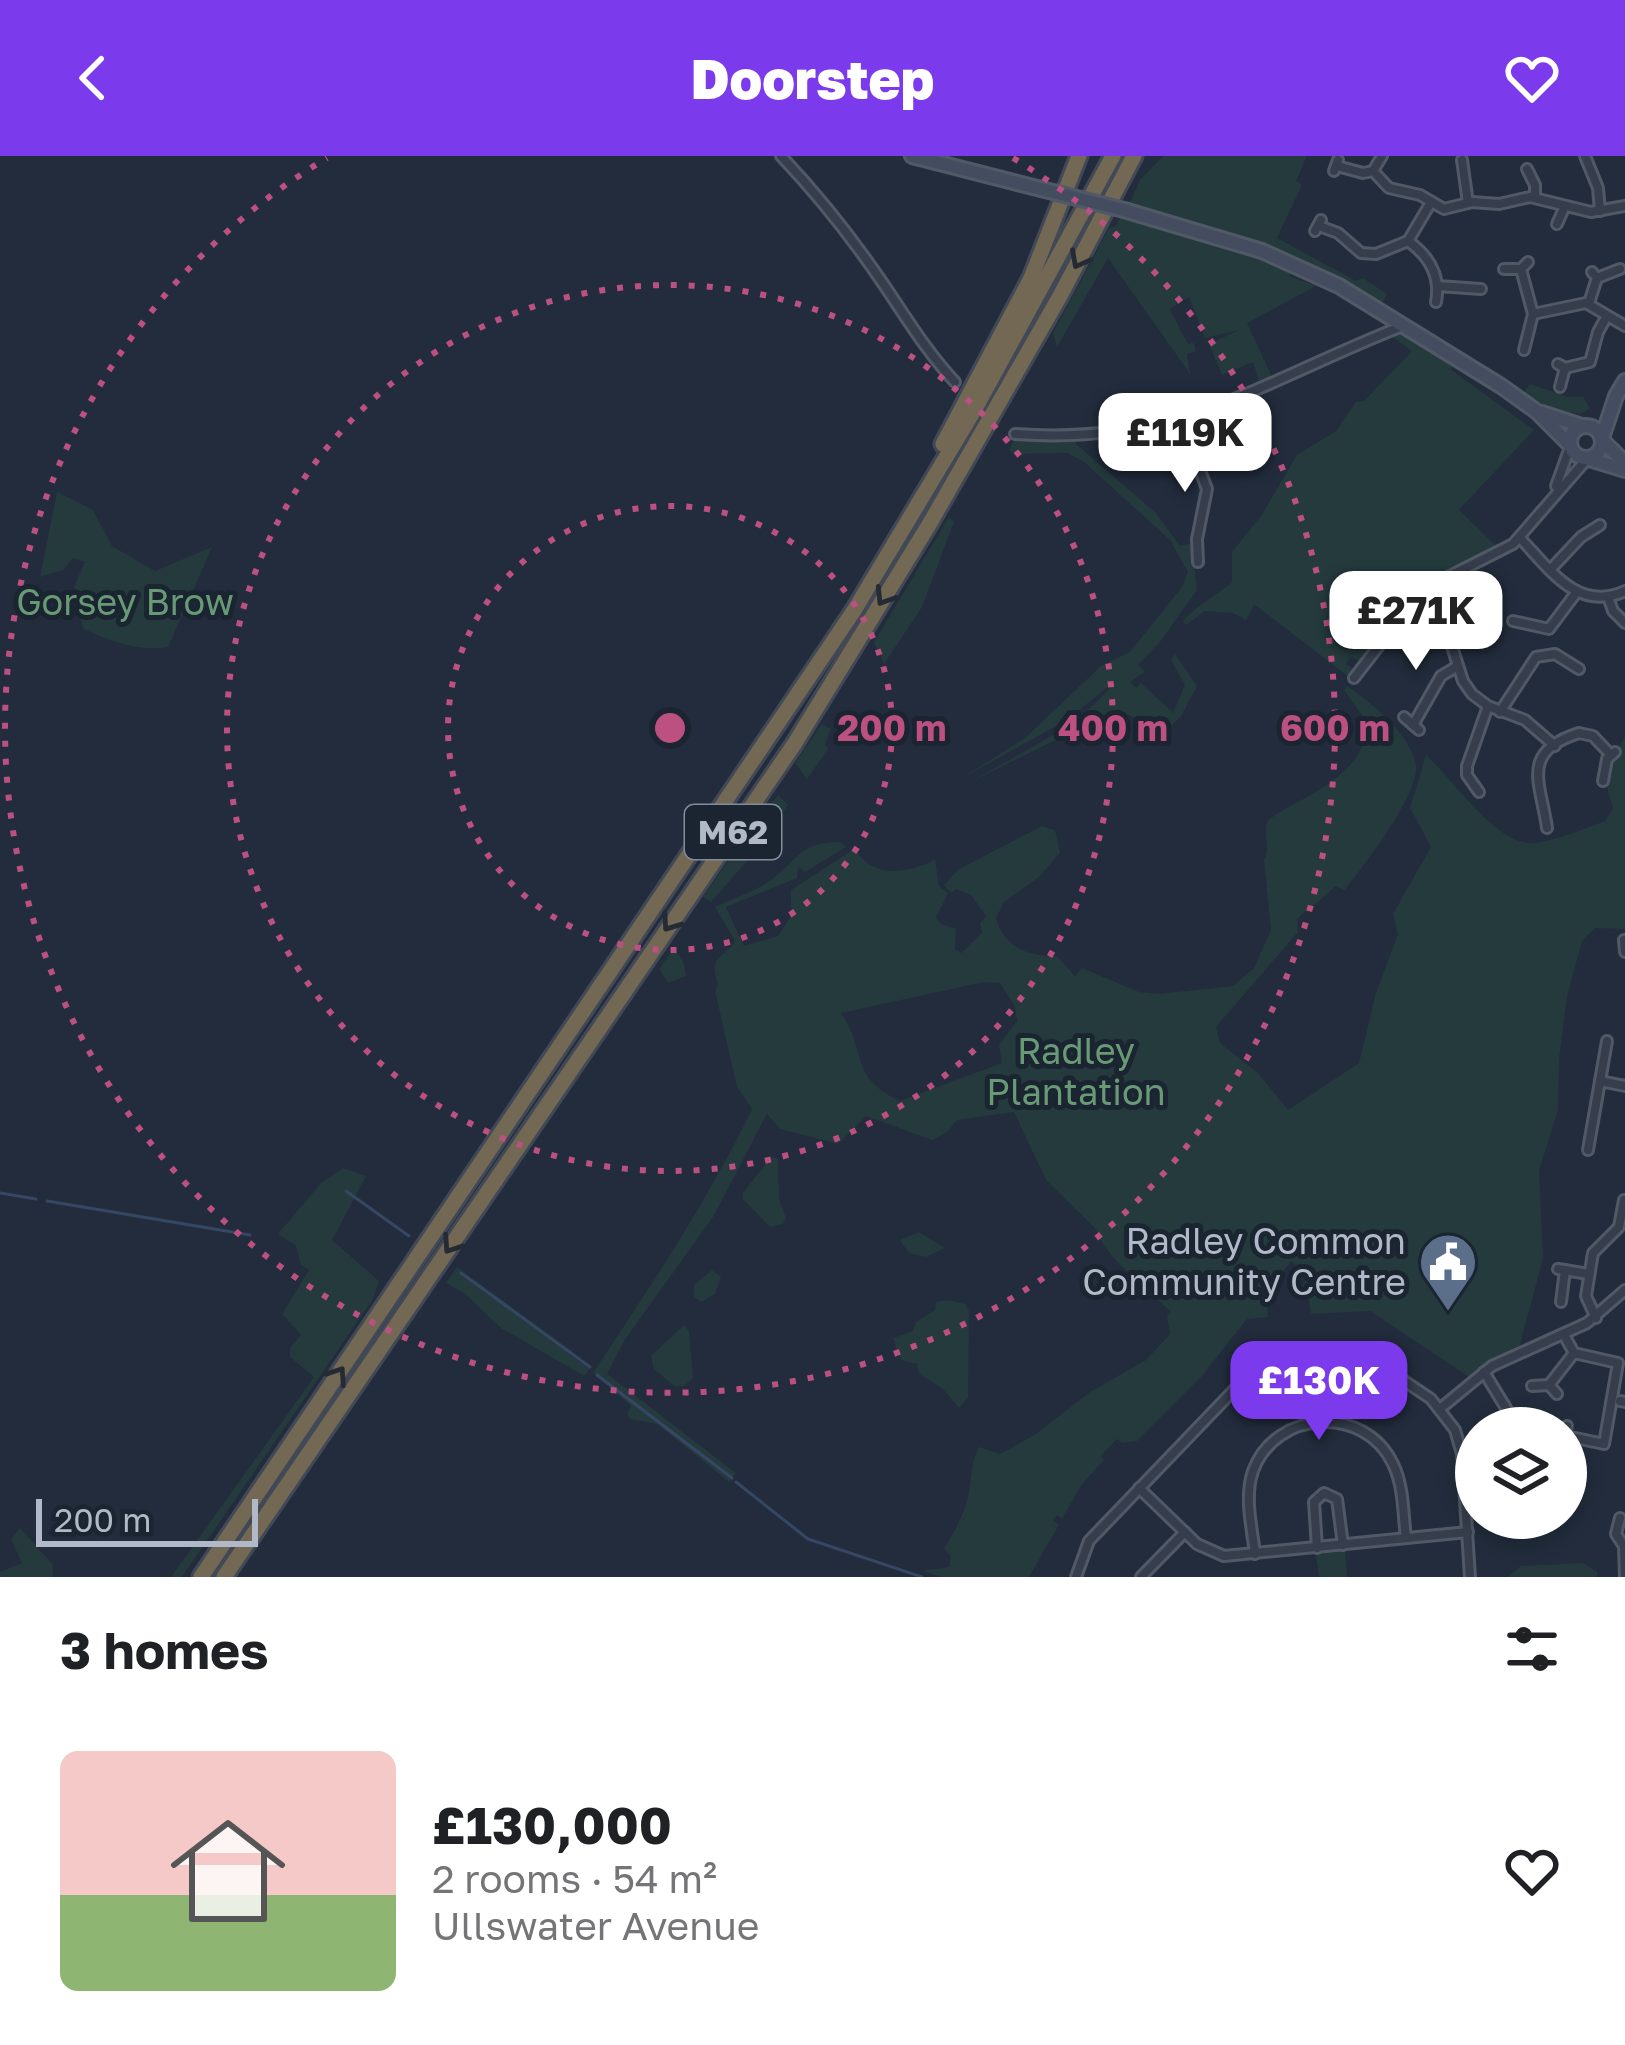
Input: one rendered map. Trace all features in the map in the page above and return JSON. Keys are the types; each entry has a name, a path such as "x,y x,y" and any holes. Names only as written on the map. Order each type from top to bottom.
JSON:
{"highway":[{"path":"778,727 1011,319 1049,239 1079,156"},
{"name":"M62","path":"198,1577 778,727 914,514 1113,156"},
{"name":"M62","path":"227,1577 795,743 1060,296 1134,156"}],"street":[{"path":"782,156 831,213 890,292 921,344 955,382"},
{"path":"912,156 1262,251 1405,325 1536,411 1578,457 1625,466"},
{"path":"1336,165 1364,172 1373,170 1382,156"},
{"path":"1585,156 1598,188 1600,211"},
{"path":"1461,159 1468,202"},
{"path":"1526,168 1535,197"},
{"path":"1373,170 1389,188 1420,195 1448,209 1468,202 1499,204 1535,197 1600,211 1625,206"},
{"path":"1319,226 1338,233 1364,254 1385,252 1408,241 1430,204"},
{"path":"1557,224 1565,206"},
{"path":"1408,241 1427,256 1438,286 1436,302"},
{"path":"1360,266 1364,254"},
{"path":"1504,269 1524,266 1533,314 1524,350"},
{"path":"1589,303 1594,275 1620,269"},
{"path":"1470,286 1471,274"},
{"path":"1438,286 1481,289"},
{"path":"1533,314 1589,303 1625,326"},
{"path":"1379,309 1380,334"},
{"path":"1560,387 1561,366 1590,362 1607,316"},
{"path":"1015,434 1099,435 1181,420 1255,393 1405,325"},
{"path":"1553,494 1571,435 1625,381"},
{"path":"1355,672 1416,598 1446,578 1496,556 1519,538 1553,494 1598,454 1616,395"},
{"path":"1536,411 1597,430 1625,466"},
{"path":"1181,420 1207,489 1197,539 1198,562"},
{"path":"1550,570 1582,537 1602,525"},
{"path":"1519,538 1576,592 1607,597 1625,591"},
{"path":"1512,621 1550,629 1576,592"},
{"path":"1607,597 1625,623"},
{"path":"1416,598 1447,631 1467,688 1488,706 1526,720 1555,746"},
{"path":"1500,712 1536,657 1555,654 1580,669"},
{"path":"1404,717 1416,728 1441,676 1458,666"},
{"path":"1479,792 1467,775 1467,766 1488,706"},
{"path":"1547,829 1536,771 1539,761 1555,746 1575,734 1597,739 1612,753 1603,781"},
{"path":"1624,940 1625,952"},
{"path":"1588,1150 1607,1041"},
{"path":"1600,1081 1625,1085"},
{"path":"1596,1318 1586,1299 1594,1251 1619,1226 1622,1200"},
{"path":"1561,1302 1562,1269 1589,1274"},
{"path":"1441,1408 1484,1372 1596,1318 1625,1290"},
{"path":"1564,1335 1574,1353 1622,1363 1604,1444 1587,1438"},
{"path":"1076,1577 1089,1540 1255,1368 1280,1354 1334,1347 1357,1351 1424,1393 1455,1430"},
{"path":"1532,1386 1549,1385 1574,1353"},
{"path":"1484,1372 1505,1407"},
{"path":"1549,1385 1557,1394"},
{"path":"1255,1555 1249,1499 1254,1468 1274,1440 1311,1422 1357,1428 1387,1453 1397,1474 1406,1538"},
{"path":"1139,1488 1201,1547 1218,1554 1255,1555 1455,1533"},
{"path":"1317,1548 1314,1502 1324,1493 1337,1499 1343,1545"},
{"path":"1619,1517 1616,1534 1624,1546 1625,1576"},
{"path":"1136,1576 1185,1532"},
{"path":"1468,1539 1470,1577"}],"green space":[{"path":"1163,156 1307,156 1296,181 1302,185 1277,238 1356,281 1363,278 1387,294 1382,303 1259,246 1129,204 1140,180"},
{"path":"1122,214 1228,241 1293,268 1289,276 1316,286 1247,323 1273,379 1260,384 1253,362 1222,375 1209,344 1239,330 1205,338 1189,297 1170,309 1188,344 1194,343 1196,351 1187,354 1190,374 1108,258 1057,347 1053,333 1109,228 1116,226"},
{"path":"1392,326 1459,360 1450,369 1534,430 1459,510 1496,546 1416,587 1396,607 1349,633 1351,637 1341,647 1345,650 1357,650 1368,636 1373,642 1360,661 1350,658 1346,664 1352,669 1350,678 1254,604 1246,620 1233,613 1205,611 1186,625 1183,622 1192,611 1232,582 1232,552 1261,516 1297,455 1336,431 1356,402 1364,401 1412,351 1390,335"},
{"path":"1530,384 1583,397 1590,408 1581,414 1550,409 1546,413 1522,395"},
{"path":"1016,435 1076,437 1076,444 1156,513 1180,546 1192,543 1197,590 1138,665 1145,672 1130,682 1136,688 1141,683 1173,713 1185,685 1171,660 1175,654 1197,686 1182,715 1169,728 1152,729 1119,709 970,782 1048,738 1102,697 1116,680 1067,720 962,778 1025,738 1101,666 1130,652 1182,587 1188,572 1170,540 1084,462 1067,453 1015,454 1009,450"},
{"name":"Gorsey Brow","path":"57,492 93,510 112,546 155,571 212,547 168,647 135,647 84,629 76,608 82,595 74,587 85,562 73,558 63,570 40,577"},
{"path":"949,517 954,522 922,607 884,664 874,642"},
{"name":"Radley Plantation","path":"1347,686 1367,701 1410,747 1416,770 1413,783 1387,832 1345,890 1335,886 1297,919 1298,932 1216,1027 1220,1043 1258,1073 1288,1110 1359,1063 1376,993 1398,934 1393,914 1431,847 1410,808 1426,755 1490,822 1519,841 1533,843 1605,821 1613,807 1608,770 1625,737 1625,929 1595,928 1582,941 1567,997 1558,1110 1539,1171 1543,1259 1519,1348 1489,1361 1469,1377 1370,1311 1311,1314 1309,1300 1298,1294 1305,1272 1291,1261 1266,1295 1268,1317 1247,1319 1201,1377 1137,1441 1117,1439 1101,1456 1104,1460 1082,1484 1062,1519 1057,1515 1053,1520 1059,1525 1029,1577 942,1577 921,1571 949,1567 951,1557 944,1548 964,1510 979,1447 1000,1454 1146,1360 1170,1334 1167,1316 1171,1312 1117,1261 1096,1229 1046,1180 1014,1112 957,1120 932,1140 866,1116 838,1144 780,1129 767,1114 713,1217 624,1341 607,1374 736,1473 729,1482 657,1424 630,1419 631,1406 593,1373 697,1211 752,1109 737,1087 715,991 715,963 735,941 715,907 762,886 806,849 840,842 846,847 805,872 798,867 797,878 726,907 744,946 778,936 791,916 791,890 854,849 871,865 891,871 935,860 939,886 948,893 936,917 956,929 955,949 962,953 982,933 980,923 986,916 971,895 956,889 951,893 944,885 959,869 1042,826 1055,830 1060,853 1039,877 1004,902 996,918 1011,943 1037,955 1057,956 1075,976 1082,968 1139,992 1233,986 1254,968 1271,930 1264,860 1268,820 1332,781 1357,755 1364,739 1365,720 1344,690","holes":["984,982 1000,983 1015,1006 1017,1021 999,1045 1002,1063 900,1101 866,1073 841,1013"]},
{"path":"822,724 831,729 825,744 828,749 807,779 795,763"},
{"path":"778,795 788,805 767,836 755,826"},
{"path":"743,840 760,846 711,902 703,897"},
{"path":"674,948 686,976 668,983 659,969"},
{"path":"771,1157 778,1159 779,1200 786,1217 783,1224 770,1227 743,1199 743,1193"},
{"path":"343,1168 366,1176 332,1240 379,1281 373,1299 182,1577 171,1577 314,1377 290,1357 290,1348 301,1335 282,1314 309,1270 301,1265 296,1246 278,1234 321,1183"},
{"path":"919,1232 945,1248 926,1257 909,1253 900,1240"},
{"path":"457,1267 590,1369 584,1376 501,1328 464,1293 446,1283"},
{"path":"712,1270 721,1277 715,1294 701,1302 694,1297 694,1285"},
{"path":"936,1302 965,1304 969,1311 968,1397 959,1408 942,1388 919,1374 917,1364 901,1360 893,1338 913,1331 916,1322 935,1310"},
{"path":"684,1325 689,1331 693,1378 684,1386 674,1386 654,1369 651,1356"},
{"path":"20,1528 53,1565 53,1577 0,1577 0,1572 22,1563 11,1539"},
{"path":"1345,1550 1347,1577 1319,1577 1316,1553"},
{"path":"1583,1563 1597,1577 1508,1577 1521,1566"}],"waterway":[{"path":"346,1191 409,1236"},
{"path":"0,1193 36,1199"},
{"path":"47,1201 250,1235"},
{"path":"461,1273 590,1367"},
{"path":"597,1375 732,1478"},
{"path":"736,1482 808,1539 922,1577"}],"place":[{"name":"Radley Common Community Centre","path":"1448,1313"}]}
